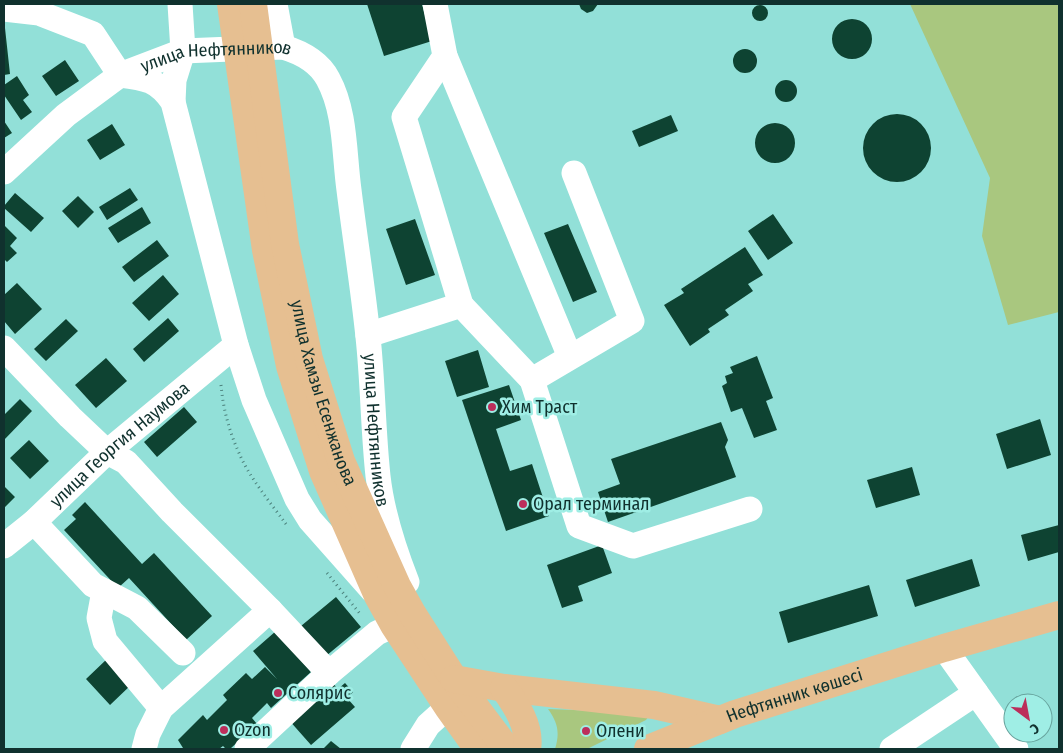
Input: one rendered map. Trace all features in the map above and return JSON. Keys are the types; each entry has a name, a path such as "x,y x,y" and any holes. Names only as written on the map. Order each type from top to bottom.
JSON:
{"main road":[{"path":"232,4 258,117"},
{"path":"253,4 258,117"},
{"name":"улица Хамзы Есенжанова","path":"258,117 266,250 290,366 323,471 378,596 394,625 478,749"},
{"name":"улица Хамзы Есенжанова","path":"258,117 309,359 341,461 397,586 432,646 454,679 507,749"},
{"name":"Нефтянник көшесі","path":"661,746 720,720 944,648 1059,614"},
{"path":"454,679 504,688 654,705 720,720"},
{"path":"504,688 519,710 525,728 527,749"}],"street":[{"path":"173,102 174,80 184,51 180,4"},
{"path":"275,4 283,48"},
{"path":"435,4 445,56 570,357"},
{"path":"4,9 38,13 93,34 120,75 66,116 4,172"},
{"name":"улица Нефтянников","path":"120,75 184,51 283,48 298,52 313,62 328,78 342,125 345,166 368,336 378,478 386,517 401,567 432,646"},
{"path":"445,56 404,116 461,305 532,380 579,526 633,546 750,509"},
{"name":"улица Нефтянников","path":"120,75 142,78 156,83 173,102 236,345 254,400 298,499 310,520 378,596"},
{"path":"532,380 632,320 574,173"},
{"path":"368,336 461,305"},
{"name":"улица Георгия Наумова","path":"4,546 34,522 107,452 236,345"},
{"path":"4,348 70,417 107,452 126,462 172,512 270,610 329,673"},
{"path":"34,522 93,585 137,608 183,653"},
{"path":"104,591 99,618 105,641 161,708"},
{"path":"144,749 148,734 161,708 270,610"},
{"path":"247,749 329,673 377,633 394,625"},
{"path":"944,648 1016,749"},
{"path":"892,749 976,693"},
{"path":"413,749 428,725 448,707"}],"green space":[{"path":"910,4 1059,4 1059,312 1008,325 982,236 990,178"},
{"path":"548,709 651,713 646,720 587,749 555,749 557,728"}],"building":[{"path":"367,4 422,4 432,41 384,56"},
{"path":"579,4 598,4 593,11 587,13 581,9"},
{"path":"757,5 763,5 768,10 766,19 757,21 752,16 752,10"},
{"path":"852,19 866,25 872,39 866,53 852,59 838,53 832,39 838,25"},
{"path":"4,28 10,74 4,75"},
{"path":"745,49 754,52 757,61 754,70 745,73 736,70 733,61 736,52"},
{"path":"65,60 79,81 56,96 42,76"},
{"path":"17,76 29,95 23,100 32,112 21,120 4,95 4,85"},
{"path":"782,80 790,80 797,87 797,95 790,102 782,102 775,95 775,87"},
{"path":"890,114 904,114 916,119 926,129 931,141 931,155 926,167 916,177 904,182 890,182 878,177 868,167 863,155 863,141 868,129 878,119"},
{"path":"671,115 678,131 639,147 632,131"},
{"path":"4,121 12,133 4,138"},
{"path":"779,123 786,126 792,132 795,143 794,151 786,160 779,163 771,163 764,160 756,151 755,139 758,132 767,124"},
{"path":"112,124 125,145 100,160 87,140"},
{"path":"130,188 138,200 107,220 99,207"},
{"path":"15,193 44,218 31,232 4,208"},
{"path":"78,196 94,212 78,228 62,211"},
{"path":"142,207 151,223 118,243 108,228"},
{"path":"773,214 793,243 768,260 748,231"},
{"path":"415,219 435,275 406,285 386,229"},
{"path":"568,224 597,292 573,302 544,233"},
{"path":"4,225 17,238 10,246 17,253 7,262 4,259"},
{"path":"157,240 169,256 134,282 122,267"},
{"path":"745,247 763,275 748,284 753,291 725,310 729,315 708,329 710,332 690,346 664,305 684,293 681,289"},
{"path":"163,275 179,294 149,321 132,303"},
{"path":"17,283 42,309 15,334 4,321 4,295"},
{"path":"168,318 179,331 144,362 133,349"},
{"path":"66,319 78,331 46,361 34,349"},
{"path":"478,350 489,387 457,397 445,361"},
{"path":"757,356 773,398 766,401 777,430 754,438 742,408 731,412 722,386 727,383 725,376 733,373 730,367"},
{"path":"106,358 127,381 96,408 75,385"},
{"path":"509,385 521,420 496,429 510,471 532,464 549,516 506,531 462,400"},
{"path":"20,399 32,411 4,440 4,415"},
{"path":"184,407 197,422 157,457 144,442"},
{"path":"1040,419 1051,455 1007,469 996,434"},
{"path":"721,422 728,440 725,447 736,477 608,522 598,492 620,484 611,459"},
{"path":"29,440 49,461 30,479 10,458"},
{"path":"912,467 920,495 876,508 867,480"},
{"path":"4,486 15,497 4,508"},
{"path":"85,502 142,564 154,553 212,616 186,640 129,578 118,588 64,530 76,519 72,515"},
{"path":"1059,525 1059,552 1028,561 1021,535"},
{"path":"602,545 612,573 578,586 583,601 562,608 547,565"},
{"path":"972,559 980,586 915,607 906,580"},
{"path":"869,585 878,616 788,643 779,612"},
{"path":"336,597 361,627 326,656 301,626"},
{"path":"276,631 311,672 271,708 267,703 252,718 257,724 230,749 226,749 223,746 219,749 181,749 183,748 178,740 203,715 207,720 227,700 223,695 246,673 252,679 265,667 277,679 253,651"},
{"path":"108,658 132,684 110,705 86,679"},
{"path":"331,681 338,689 345,683 353,692 347,698 355,707 311,745 288,719"},
{"path":"331,741 341,749 323,749"}],"place":[{"name":"Хим Траст","path":"492,407"},
{"name":"Орал терминал","path":"523,504"},
{"name":"Солярис","path":"278,693"},
{"name":"Ozon","path":"224,730"},
{"name":"Олени","path":"586,731"}]}
